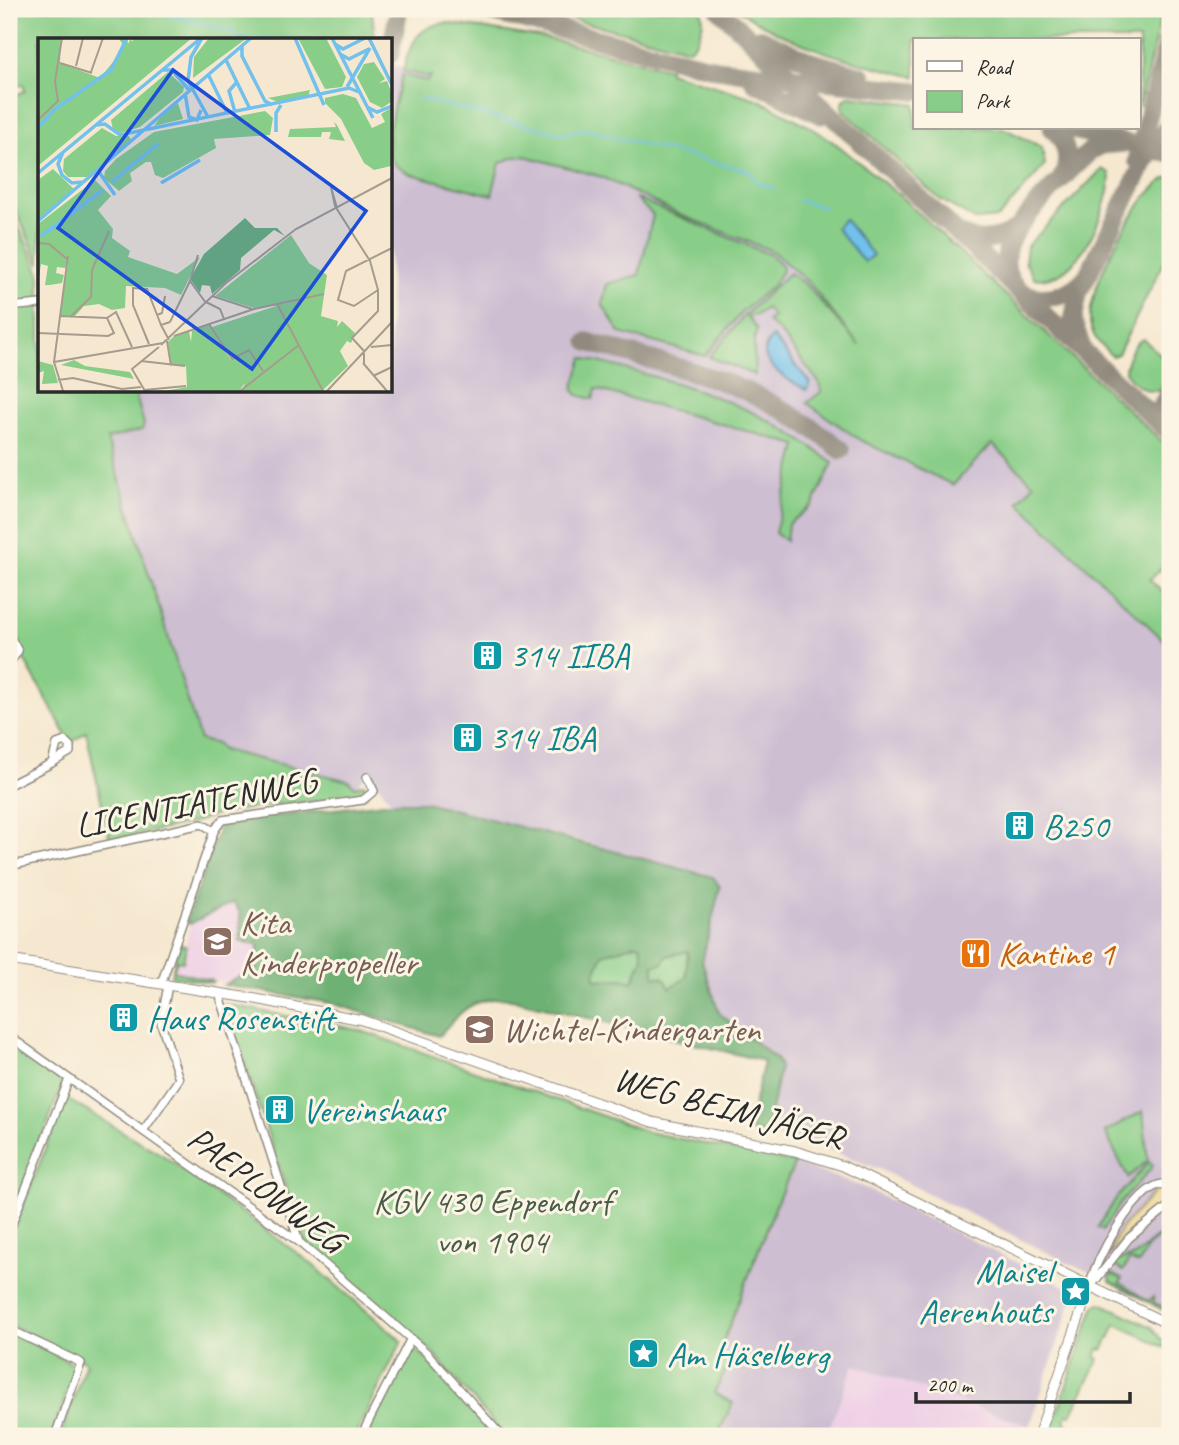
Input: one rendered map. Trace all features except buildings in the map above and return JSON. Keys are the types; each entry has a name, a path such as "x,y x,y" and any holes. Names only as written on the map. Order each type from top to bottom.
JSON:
{"street":[{"path":"9,307 38,304"},
{"path":"9,635 18,650 9,664"},
{"path":"9,785 52,763"},
{"name":"LICENTIATENWEG","path":"9,866 202,824 214,831 222,820 363,800 374,791 367,777"},
{"path":"143,1131 179,1079 161,1023 164,984 214,831"},
{"name":"WEG BEIM JÄGER","path":"9,960 219,993 362,1020 643,1119 795,1152 843,1166 1170,1325"},
{"path":"219,993 299,1242"},
{"name":"PAEPLOWWEG","path":"9,1036 299,1242 411,1338 502,1436"},
{"path":"9,1231 69,1079"},
{"path":"1170,1177 1167,1181 1170,1187"},
{"path":"1038,1436 1097,1262 1130,1211 1152,1186 1162,1184 1170,1187"},
{"path":"1090,1286 1129,1238 1170,1205"},
{"path":"9,1329 80,1363 55,1436"},
{"path":"361,1436 411,1338"}],"shaded area":[{"path":"392,65 432,75 732,207 998,433 1170,611 1170,1314 1121,1289 1108,1278 1074,1266 881,1170 817,1145 766,1134 780,1067 776,1059 719,1013 702,961 720,887 586,842 425,802 393,804 372,776 362,779 356,787 222,750 217,744 200,740 107,438 144,424 135,392 392,392"},
{"name":"Kita Kinderpropeller","path":"233,902 260,948 254,963 258,967 251,974 225,983 172,971 177,959 183,961 190,924"},
{"path":"795,1163 863,1187 1071,1289 1073,1297 1030,1426 854,1365 826,1436 717,1436 733,1404 714,1393 729,1364 720,1350 779,1196"},
{"path":"854,1365 1030,1426 1027,1436 826,1436"}],"green space":[{"path":"9,9 369,9 372,13 375,38 38,38 38,260 9,195 9,97 25,91 23,84 9,89"},
{"path":"532,9 700,9 703,19 701,31 689,49"},
{"path":"737,9 1163,9 1140,103 1140,38 913,38 913,76 823,51 758,22"},
{"path":"447,23 545,38 669,69 669,72 757,99 809,126 839,146 900,196 1170,449 1170,559 1150,580 1170,599 1170,646 1018,502 1034,484 992,444 953,485 860,440 807,403 821,392 820,384 779,331 767,321 773,317 766,308 756,315 747,316 757,330 754,340 755,375 709,357 745,315 789,273 805,284 859,345 808,282 772,251 681,215 602,177 525,156 500,163 492,195 410,174 396,165 392,161 394,106 402,75 427,81 432,75 428,77 403,71 416,38 429,28","holes":["844,219 872,254 865,261 837,227"]},
{"path":"849,96 913,104 913,130 1007,130 1042,147 1045,165 998,218 975,220 938,198 843,110 843,101"},
{"path":"1102,169 1109,173 1110,179 1096,228 1087,245 1063,271 1049,277 1034,278 1025,262 1027,246"},
{"path":"1170,177 1170,250 1118,354 1112,356 1092,331 1090,320 1097,286 1106,263 1131,218 1144,199"},
{"path":"635,198 771,255 781,264 782,271 772,286 742,312 705,356 620,333 602,304 607,284 639,275 653,215"},
{"path":"9,207 38,268 38,392 135,392 144,424 142,430 107,439 200,740 217,744 222,750 349,781 355,787 364,784 368,793 365,797 271,805 218,814 189,824 110,840 86,732 71,743 9,633"},
{"path":"1143,339 1170,363 1166,384 1155,391 1140,387 1125,372 1130,353"},
{"path":"583,358 683,385 745,409 775,424 833,463 813,505 788,524 786,541 775,533 797,445 596,389 593,399 578,395 573,389"},
{"path":"391,802 425,802 713,877 720,887 702,961 719,1013 776,1059 780,1067 766,1134 748,1131 764,1061 507,998 475,1003 439,1036 331,1003 224,985 258,967 254,963 259,945 240,941 240,913 233,902 190,924 186,922 221,822 266,813 279,816","holes":["636,944 641,945 643,958 633,982 622,979 597,980 594,976 603,954","688,951 686,978 670,988 664,978 654,976 654,965 663,963 667,956"]},
{"path":"179,943 186,946 183,962 177,960 173,971 213,981 212,983 171,976"},
{"path":"636,944 641,945 643,958 632,982 622,979 597,980 594,976 603,954"},
{"path":"688,951 686,978 670,988 664,978 654,976 654,965 663,963 667,956"},
{"name":"KGV 430 Eppendorf von 1904","path":"225,1004 359,1030 648,1132 795,1163 779,1197 720,1350 729,1364 714,1393 733,1403 717,1436 506,1436 502,1433 430,1350 303,1240"},
{"path":"9,1043 64,1081 9,1223"},
{"path":"65,1098 164,1156 308,1261 402,1341 355,1436 61,1436 86,1362 9,1324 9,1242"},
{"path":"1143,1111 1148,1160 1128,1178 1105,1132"},
{"path":"1149,1162 1153,1166 1121,1202 1103,1230 1098,1227 1117,1197"},
{"path":"1170,1226 1170,1239 1163,1235 1148,1246 1139,1264 1129,1260 1123,1271 1115,1266 1116,1261 1135,1256"},
{"path":"1110,1273 1122,1279 1120,1283 1149,1301 1153,1297 1154,1303 1170,1309 1170,1314 1110,1281"},
{"path":"1101,1303 1152,1327 1161,1339 1170,1344 1170,1350 1116,1324 1103,1350 1099,1349 1095,1357 1099,1359 1071,1415 1068,1414 1064,1421 1068,1424 1062,1436 1049,1436 1094,1307"},
{"path":"9,1332 76,1365 52,1436 9,1436"},
{"path":"411,1347 424,1356 497,1436 366,1436"}],"sand":[{"path":"1156,1190 1166,1193 1165,1203 1134,1227 1105,1259 1122,1227"}],"water":[{"path":"844,219 873,255 864,262 836,228"},
{"path":"773,337 810,383 807,390 782,376 768,361 766,345"}],"waterway":[{"path":"145,9 231,31 248,38"},
{"path":"419,98 561,134 583,129 748,171 758,183 774,188"},
{"path":"798,200 824,207"}],"taxiway":[{"path":"392,44 399,9"},
{"path":"479,9 717,69 913,91"},
{"path":"719,9 1170,433"},
{"path":"1137,160 1170,32"},
{"path":"759,38 811,62 862,76"},
{"path":"754,82 821,115"},
{"path":"1082,348 1073,321 1078,294 1151,149 1170,124"},
{"path":"1054,130 1064,145 1067,158 1061,179"},
{"path":"1074,130 1170,154"},
{"path":"1087,276 1074,288 1060,295 1031,296 1019,289 1010,279 1006,264 1008,246 1012,236 1031,211 1089,152 1101,145 1124,143"},
{"path":"960,234 975,240 989,240 1018,228"},
{"path":"588,342 690,371 750,393 810,426 841,450"},
{"path":"1164,426 1160,411 1170,389"}],"place":[{"name":"314 IIBA","path":"487,655"},
{"name":"314 IBA","path":"467,737"},
{"name":"B250","path":"1020,826"},
{"name":"Kita Kinderpropeller","path":"217,942"},
{"name":"Kantine 1","path":"975,953"},
{"name":"Haus Rosenstift","path":"124,1018"},
{"name":"Wichtel-Kindergarten","path":"480,1029"},
{"name":"Vereinshaus","path":"279,1110"},
{"name":"Maisel Aerenhouts","path":"1075,1291"},
{"name":"Am Häselberg","path":"644,1354"}]}
